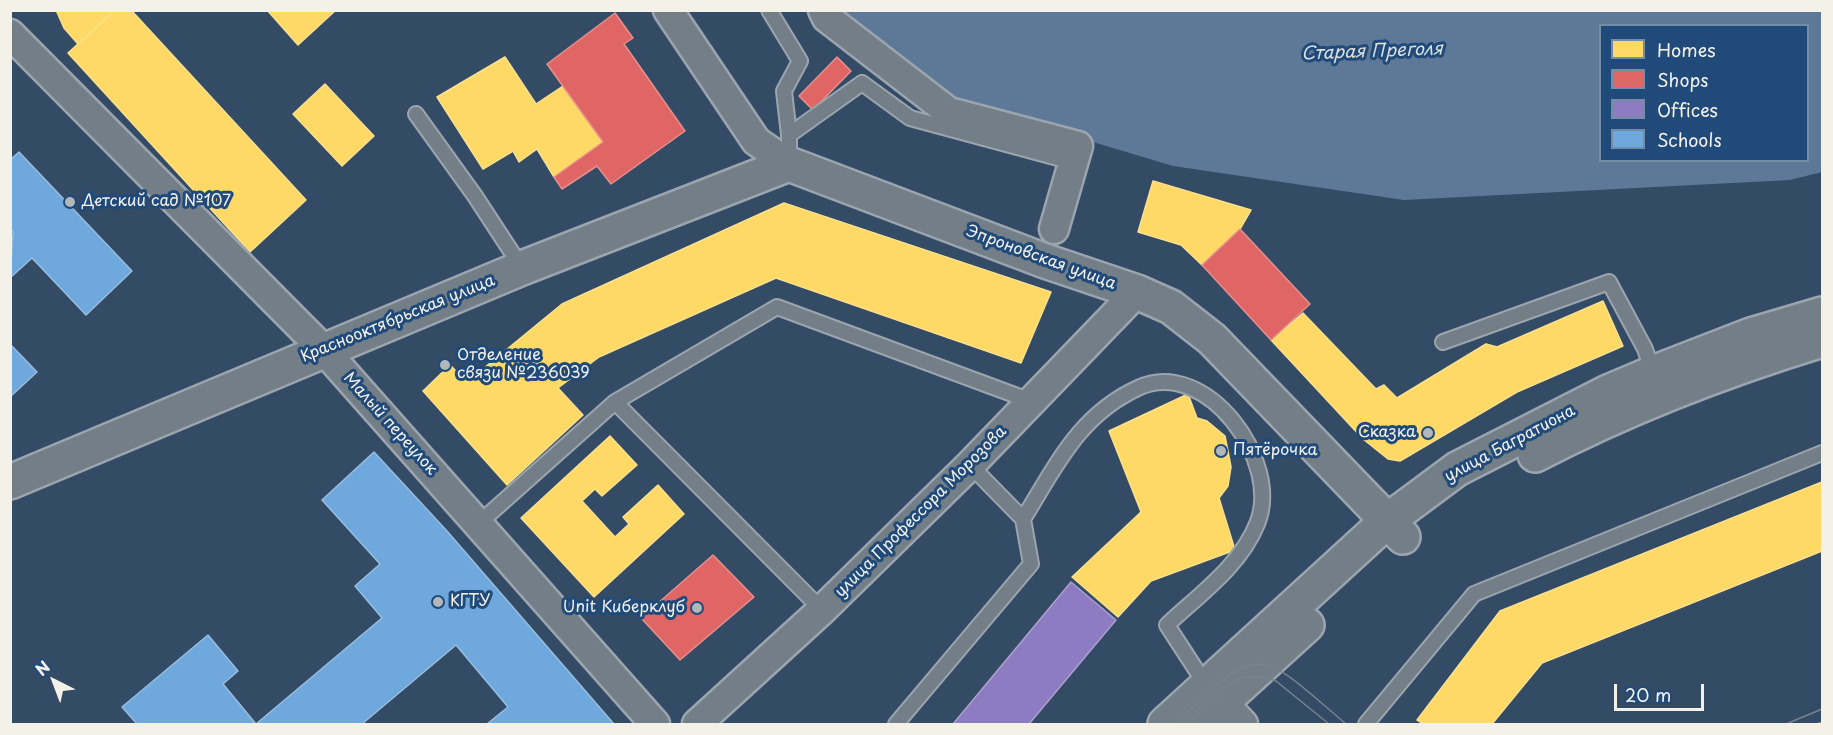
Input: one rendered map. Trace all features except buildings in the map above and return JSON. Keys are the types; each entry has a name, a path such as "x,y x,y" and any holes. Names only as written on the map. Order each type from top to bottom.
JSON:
{"street":[{"name":"Эпроновская улица","path":"668,10 756,141 789,149 1046,261 1137,292 1172,307 1212,339 1395,529"},
{"name":"Эпроновская улица","path":"823,10 827,18 949,112 1078,146 1054,229"},
{"name":"Малый переулок","path":"10,33 323,349 655,724"},
{"name":"Краснооктябрьская улица","path":"10,482 323,349 522,268 789,149"},
{"name":"улица Профессора Морозова","path":"697,724 822,610 970,465 1137,292"},
{"name":"улица Багратиона","path":"1165,724 1217,709 1252,678 1395,529 1457,469 1608,392 1751,335 1822,314"},
{"name":"улица Багратиона","path":"1395,529 1559,442 1736,368 1822,340"}],"lane":[{"path":"769,10 800,61 784,91 789,149"},
{"path":"789,149 862,83 910,118 1058,158"},
{"path":"416,114 475,196 522,268"},
{"path":"1443,342 1610,282 1645,349 1653,373"},
{"path":"478,524 615,402 777,307 1031,401"},
{"path":"1023,519 1075,434 1106,405 1140,386 1164,382 1186,384 1215,402 1231,418 1256,459 1262,486 1259,521 1247,545 1230,567 1167,625 1217,709"},
{"path":"615,402 822,610"},
{"path":"1366,724 1474,594 1822,453"},
{"path":"896,724 1031,564 1023,519 970,465"}],"water":[{"name":"Старая Преголя","path":"837,11 1822,11 1822,172 1790,180 1404,200 1173,166 956,101"}],"tram line":[{"path":"1176,724 1226,677 1245,667 1261,664 1277,669 1296,681 1346,724"},
{"path":"1189,724 1231,683 1243,677 1264,677 1276,681 1329,724"},
{"path":"1786,724 1822,709"},
{"path":"1816,724 1822,722"}],"place":[{"name":"Детский сад №107","path":"70,202"},
{"name":"Отделение связи №236039","path":"445,365"},
{"name":"Сказка","path":"1428,433"},
{"name":"Пятёрочка","path":"1221,451"},
{"name":"КГТУ","path":"438,602"},
{"name":"Unit Киберклуб","path":"697,608"}]}
